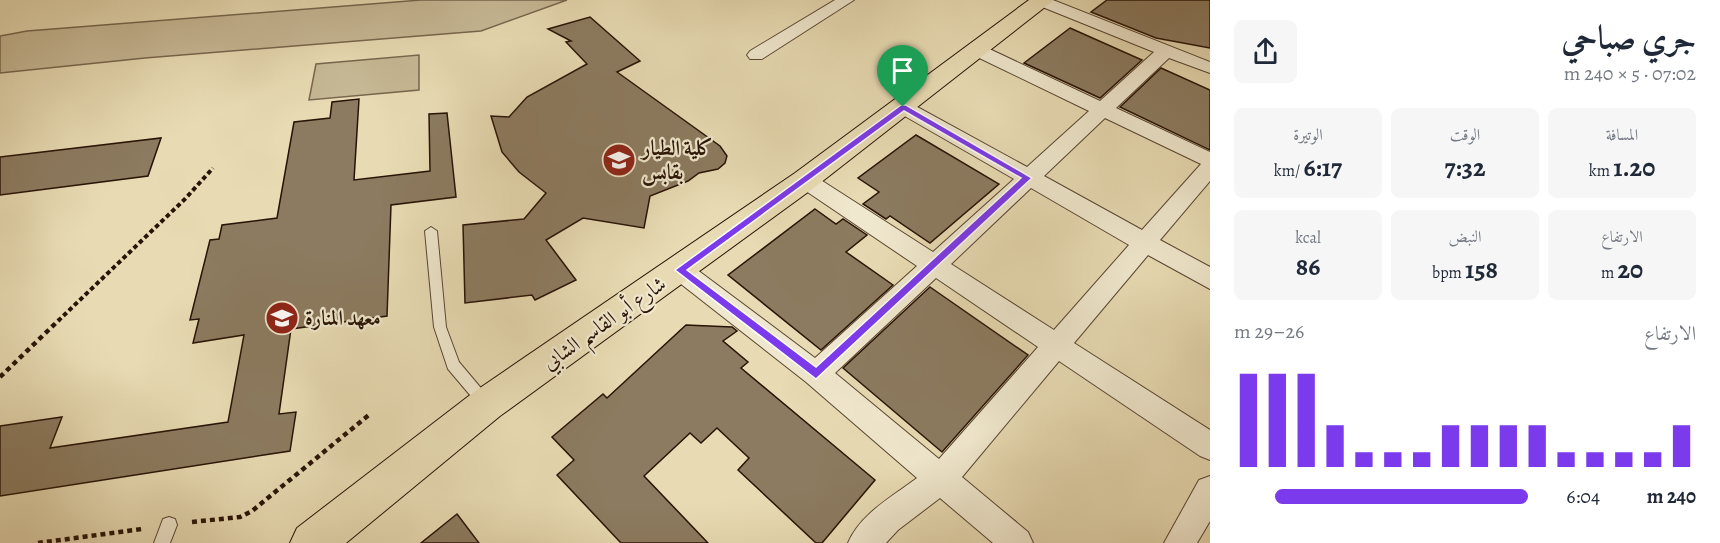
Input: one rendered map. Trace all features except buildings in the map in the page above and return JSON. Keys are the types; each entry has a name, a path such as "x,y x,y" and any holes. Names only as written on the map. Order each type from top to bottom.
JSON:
{"main road":[{"name":"شارع أبو القاسم الشابي","path":"312,543 487,404 805,180 1042,1"}],"street":[{"path":"756,55 846,0"},
{"path":"1042,1 1210,68"},
{"path":"977,50 1210,160"},
{"path":"816,374 1167,50"},
{"path":"903,107 1210,279"},
{"path":"864,543 887,519 941,479 1059,345 1210,167"},
{"path":"805,180 935,263 1210,446"},
{"path":"680,270 816,374 1017,543"},
{"path":"1180,543 1210,491"}],"lane":[{"path":"431,231 440,327 453,365 487,404"},
{"path":"162,543 169,525"}],"path":[{"path":"0,377 185,199 213,168"},
{"path":"38,543 240,517 252,511 370,414"}],"shaded area":[{"path":"421,0 567,0 481,31 145,58 0,73 0,36 27,31"},
{"path":"419,55 419,90 309,100 316,64"}],"place":[{"name":"كلية الطيار بقابس","path":"619,160"},
{"name":"معهد المنارة","path":"282,318"}],"route":[{"path":"903,107 1027,178 816,374 680,270 903,107"}]}
